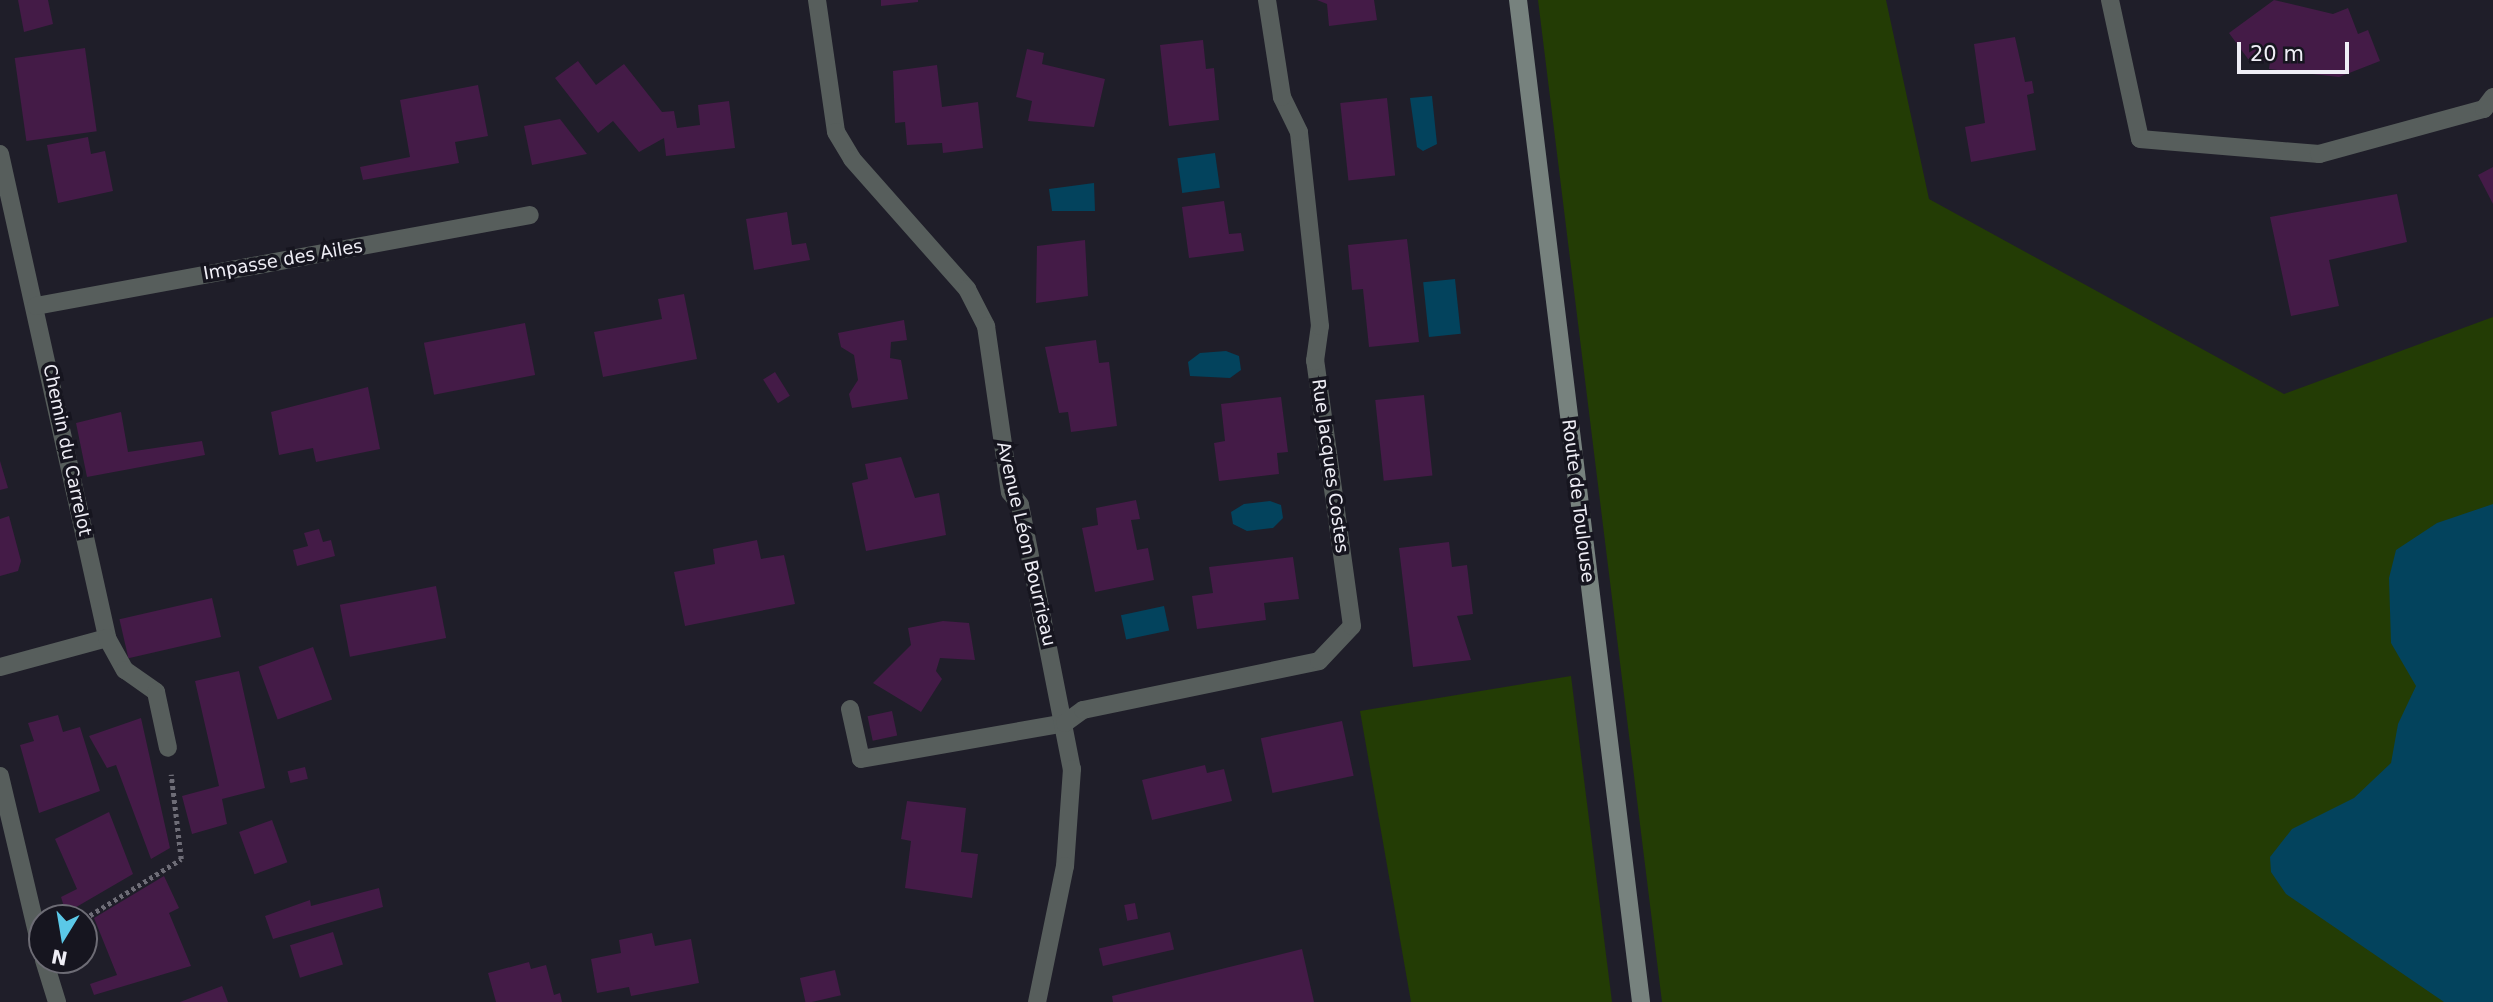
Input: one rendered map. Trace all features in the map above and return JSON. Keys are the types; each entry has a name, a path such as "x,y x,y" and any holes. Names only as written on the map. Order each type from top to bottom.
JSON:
{"main road":[{"name":"Route de Toulouse","path":"1518,0 1641,1002"}],"street":[{"name":"Avenue Léon Bourrieau","path":"817,0 836,132 852,159 967,289 986,326 1010,492 1020,505 1065,723 1073,811 1037,1002"},
{"name":"Rue Jacques Costes","path":"1065,723 1083,710 1319,661 1352,626 1315,361 1320,326 1299,132 1282,97 1267,0"},
{"path":"2110,0 2140,139 2319,154 2484,109 2493,97"},
{"name":"Chemin du Carrelot","path":"0,154 36,306 107,638 125,670 156,692 167,748"},
{"name":"Impasse des Ailes","path":"36,306 530,215"},
{"path":"0,667 107,638"},
{"path":"850,709 861,759 1065,723"},
{"path":"0,776 30,904"},
{"path":"48,974 57,1002"}],"path":[{"path":"98,910 181,859 167,748"}],"green space":[{"path":"1538,0 1886,0 1929,199 2284,394 2493,317 2493,1002 1662,1002"},
{"path":"1571,676 1612,1002 1411,1002 1360,711"}],"water":[{"path":"1432,96 1437,144 1423,151 1417,147 1410,98"},
{"path":"1215,153 1220,188 1182,193 1177,158"},
{"path":"1094,183 1095,211 1052,211 1049,189"},
{"path":"1455,279 1461,334 1429,337 1423,282"},
{"path":"1226,351 1239,356 1241,370 1230,378 1190,376 1188,362 1200,353"},
{"path":"1270,501 1281,505 1283,518 1273,528 1247,531 1233,524 1231,512 1244,504"},
{"path":"2493,504 2493,1002 2444,1002 2286,894 2271,872 2270,857 2292,829 2354,798 2391,763 2398,724 2416,686 2391,643 2389,578 2396,550 2437,523"},
{"path":"1164,606 1169,630 1126,640 1121,615"}],"building":[{"path":"18,0 48,0 53,24 24,32"},
{"path":"881,0 918,0 918,2 881,6"},
{"path":"1317,0 1374,0 1377,20 1329,26 1327,4"},
{"path":"2274,0 2333,14 2348,8 2358,34 2368,30 2380,61 2339,77 2269,69 2270,62 2248,59 2229,33"},
{"path":"2015,37 2025,82 2032,81 2034,93 2027,95 2036,150 1971,162 1965,127 1985,123 1974,44"},
{"path":"1203,40 1206,69 1214,68 1219,120 1169,126 1160,45"},
{"path":"85,48 97,131 26,141 15,58"},
{"path":"1027,49 1044,53 1042,64 1105,79 1094,127 1028,121 1032,101 1016,97"},
{"path":"578,61 596,85 624,64 662,112 674,111 677,128 700,125 698,105 729,101 735,148 666,156 664,138 639,152 613,121 598,133 555,78"},
{"path":"937,65 942,107 978,102 983,148 943,153 942,143 907,145 905,122 895,123 893,71"},
{"path":"478,85 488,136 455,142 459,163 363,180 360,167 410,157 400,100"},
{"path":"1387,98 1395,176 1348,180 1340,103"},
{"path":"560,119 587,154 532,165 524,126"},
{"path":"88,137 91,154 105,151 113,191 58,203 47,145"},
{"path":"2493,167 2493,204 2478,175"},
{"path":"2397,194 2407,242 2329,260 2339,306 2291,316 2270,217"},
{"path":"1224,201 1229,234 1241,233 1244,251 1189,258 1182,207"},
{"path":"787,212 792,245 806,243 810,260 754,270 746,219"},
{"path":"1407,239 1419,342 1369,347 1363,289 1352,290 1348,245"},
{"path":"1085,240 1088,296 1036,303 1037,246"},
{"path":"684,294 697,359 603,377 594,332 662,319 658,299"},
{"path":"904,320 907,340 891,342 890,358 901,360 908,399 852,408 849,394 858,380 854,355 841,347 838,333"},
{"path":"525,323 535,375 434,395 424,343"},
{"path":"1096,340 1099,363 1109,362 1117,426 1071,432 1068,412 1059,413 1045,347"},
{"path":"775,372 790,396 778,403 763,379"},
{"path":"368,387 380,449 316,462 313,448 279,455 271,412"},
{"path":"1424,395 1432,476 1384,481 1375,400"},
{"path":"1281,397 1288,452 1277,453 1279,474 1219,481 1214,443 1225,441 1221,404"},
{"path":"121,412 128,452 202,441 205,455 87,477 76,423"},
{"path":"901,457 915,498 939,493 946,535 866,551 852,483 868,479 865,464"},
{"path":"0,461 8,488 0,490"},
{"path":"1136,500 1140,519 1131,520 1137,550 1148,548 1154,580 1095,592 1082,528 1098,525 1096,508"},
{"path":"9,516 21,561 18,571 0,576 0,519"},
{"path":"319,529 323,542 331,540 335,556 297,566 293,550 308,546 304,533"},
{"path":"757,540 761,559 784,555 795,604 685,626 674,572 715,564 713,549"},
{"path":"1449,542 1452,567 1467,565 1473,614 1457,616 1471,660 1413,667 1399,548"},
{"path":"1293,557 1299,599 1264,603 1266,620 1197,629 1192,596 1213,593 1209,567"},
{"path":"436,586 446,638 350,657 340,605"},
{"path":"212,598 221,637 128,658 119,619"},
{"path":"943,621 969,623 975,660 940,658 936,671 942,679 921,712 873,683 911,645 908,628"},
{"path":"313,647 332,700 278,719 258,667"},
{"path":"239,671 265,788 222,799 227,824 192,834 182,796 219,786 195,681"},
{"path":"892,711 897,735 873,741 868,716"},
{"path":"58,715 63,732 80,727 100,791 39,813 20,745 34,741 28,723"},
{"path":"141,718 170,848 151,859 116,765 107,768 89,736"},
{"path":"1342,721 1354,776 1272,793 1261,738"},
{"path":"1205,765 1207,773 1224,769 1232,801 1152,820 1142,780"},
{"path":"305,767 308,779 290,783 288,771"},
{"path":"907,801 966,808 961,852 978,854 972,898 905,888 911,841 901,839"},
{"path":"109,812 133,874 81,904 63,904 61,897 77,889 55,839"},
{"path":"272,820 287,862 255,874 239,832"},
{"path":"164,876 179,908 169,913 191,966 94,995 90,984 117,975 98,928 98,916"},
{"path":"379,888 383,907 273,939 265,916 310,900 311,906"},
{"path":"1135,903 1138,919 1127,921 1124,905"},
{"path":"333,932 343,965 300,978 290,945"},
{"path":"1170,932 1174,950 1103,966 1099,948"},
{"path":"652,933 655,946 691,939 699,983 631,996 629,987 597,993 591,959 621,953 619,940"},
{"path":"1302,949 1314,1002 1113,1002 1112,996"},
{"path":"529,962 531,969 546,965 554,995 560,993 562,1002 496,1002 488,973"},
{"path":"835,970 841,995 805,1002 800,978"},
{"path":"222,986 228,1002 180,1002"}]}
